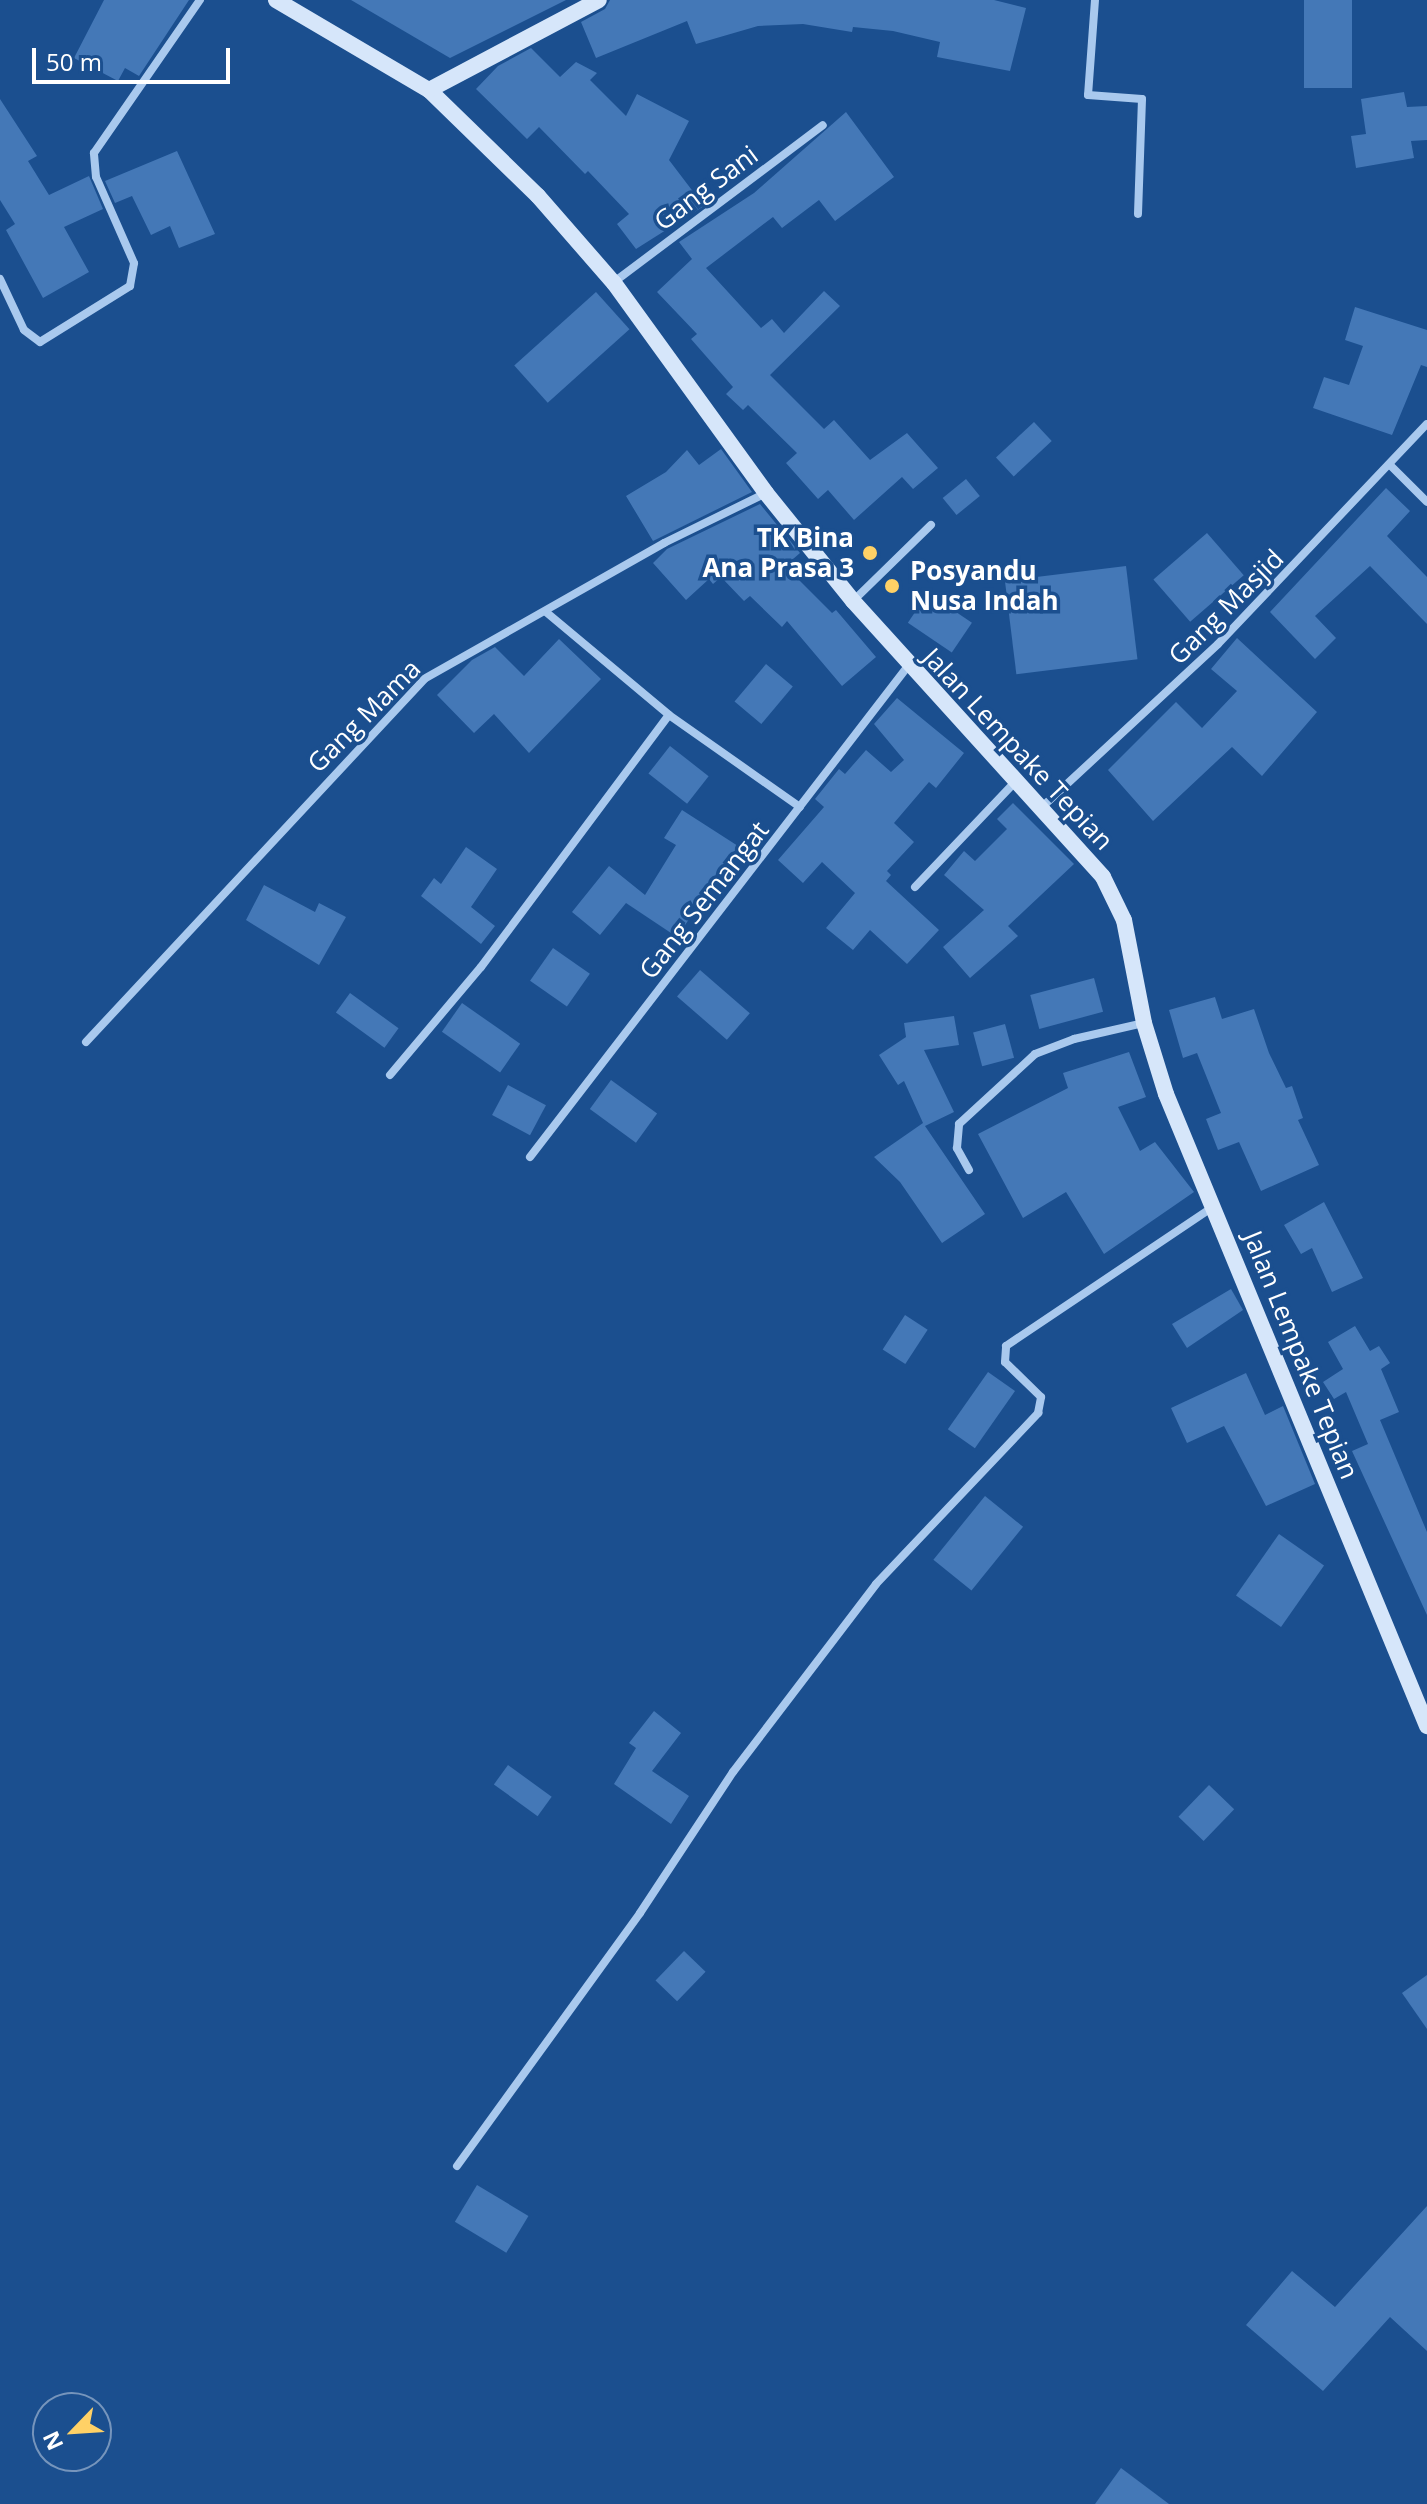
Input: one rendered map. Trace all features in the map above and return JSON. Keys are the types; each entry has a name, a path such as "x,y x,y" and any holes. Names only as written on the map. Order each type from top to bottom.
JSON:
{"street":[{"path":"0,279 24,330 40,342 130,286 134,263 96,177 94,153 200,0"},
{"name":"Jalan Lempake Tepian","path":"276,0 429,90 538,196 614,283 766,493 853,601 908,666 1086,854 1117,900 1139,977 1144,1023 1166,1094 1215,1205 1427,1726"},
{"path":"429,90 599,0"},
{"path":"1095,0 1088,95 1142,99 1138,214"},
{"name":"Gang Sani","path":"614,283 823,125"},
{"name":"Gang Masjid","path":"1041,808 1229,633 1427,424"},
{"path":"1390,465 1427,502"},
{"name":"Gang Mama","path":"86,1042 424,679 664,543 766,493"},
{"path":"853,601 931,525"},
{"path":"546,612 669,715 800,807"},
{"name":"Gang Semangat","path":"530,1157 908,666"},
{"path":"390,1075 481,967 669,715"},
{"path":"915,887 1017,780"},
{"path":"969,1170 957,1148 959,1124 1035,1054 1074,1039 1144,1023"},
{"path":"457,2166 640,1913 733,1772 876,1584 964,1486 1031,1422 1041,1405 1035,1388 1005,1362 1006,1346 1215,1205"}],"building":[{"path":"104,0 189,0 139,76 125,68 118,81 74,58"},
{"path":"351,0 566,0 450,58"},
{"path":"610,0 994,0 1026,8 1010,71 937,57 940,42 893,31 853,27 852,32 803,24 758,26 696,44 687,21 596,58 581,22 605,9"},
{"path":"1304,0 1352,0 1352,88 1304,88"},
{"path":"531,48 560,77 576,62 597,73 590,80 626,116 637,94 689,121 669,160 704,206 636,249 617,224 629,214 588,171 585,174 539,127 527,139 476,89 498,66"},
{"path":"1404,92 1407,107 1427,106 1427,140 1411,141 1414,158 1356,168 1351,136 1366,134 1361,99"},
{"path":"0,99 37,156 28,161 49,195 89,176 103,209 64,227 89,272 43,298 6,230 15,224 0,200"},
{"path":"846,112 894,177 835,221 819,200 782,228 773,217 706,268 761,328 772,319 784,333 824,291 840,306 770,375 824,429 834,420 870,460 907,433 938,468 913,489 902,477 854,520 828,490 818,499 786,463 797,453 748,405 743,410 726,394 733,387 691,339 697,334 657,292 692,259 679,242 754,193"},
{"path":"177,151 215,234 179,248 170,226 151,235 132,196 115,203 105,181"},
{"path":"596,292 629,329 548,403 514,366"},
{"path":"1355,307 1427,330 1427,367 1421,365 1392,435 1313,408 1324,377 1349,385 1363,346 1345,340"},
{"path":"1034,422 1052,441 1014,476 996,457"},
{"path":"721,449 752,492 653,541 626,496 666,472 687,450 699,465"},
{"path":"966,479 980,496 957,515 943,498"},
{"path":"1386,488 1410,511 1387,536 1427,577 1427,624 1370,566 1315,616 1336,638 1315,659 1270,612"},
{"path":"760,504 800,553 785,566 832,613 836,610 876,657 842,686 787,621 782,627 750,596 744,601 721,577 713,584 709,579 686,600 653,563 667,549"},
{"path":"1207,533 1244,575 1190,622 1153,580"},
{"path":"1126,566 1137,659 1016,674 1005,581"},
{"path":"928,593 972,623 952,652 908,623"},
{"path":"1237,638 1317,712 1262,776 1232,747 1153,821 1108,770 1176,702 1202,728 1237,691 1211,669"},
{"path":"559,639 601,679 529,753 494,714 474,733 437,695 472,660 495,647 524,676"},
{"path":"766,664 793,686 761,724 735,702"},
{"path":"897,698 964,753 936,788 929,782 894,823 914,842 887,871 891,875 886,881 939,930 907,964 870,930 853,950 826,928 855,893 822,862 803,883 778,860 824,807 815,799 839,769 845,774 866,750 891,772 904,760 874,724"},
{"path":"670,746 709,776 687,804 648,774"},
{"path":"1013,803 1074,864 1008,926 1018,936 970,978 943,947 984,910 944,875 964,851 975,861 1007,829 997,819"},
{"path":"682,810 738,846 677,937 626,903 600,935 572,912 609,866 645,895 676,845 664,838"},
{"path":"466,847 497,869 471,907 495,926 481,944 421,896 434,878 441,884"},
{"path":"264,885 315,912 319,903 346,917 319,965 246,920"},
{"path":"553,948 590,974 567,1007 530,981"},
{"path":"700,970 750,1013 727,1040 677,996"},
{"path":"1094,978 1103,1012 1039,1029 1030,995"},
{"path":"350,993 399,1028 384,1048 336,1012"},
{"path":"1215,997 1222,1019 1254,1009 1269,1053 1286,1088 1292,1086 1303,1118 1298,1120 1319,1165 1261,1191 1239,1142 1218,1150 1206,1119 1221,1113 1197,1053 1183,1058 1169,1010"},
{"path":"462,1003 520,1044 500,1072 442,1032"},
{"path":"954,1016 959,1045 924,1050 954,1112 925,1126 985,1214 942,1243 900,1182 874,1157 923,1123 904,1081 898,1085 879,1055 906,1037 904,1023"},
{"path":"1005,1024 1014,1058 982,1066 973,1033"},
{"path":"1129,1052 1146,1097 1118,1107 1140,1151 1155,1142 1194,1192 1104,1254 1066,1192 1023,1218 978,1134 1068,1088 1063,1073"},
{"path":"611,1080 657,1114 636,1143 590,1109"},
{"path":"508,1085 546,1105 530,1135 492,1115"},
{"path":"1324,1202 1363,1278 1332,1292 1312,1248 1301,1254 1284,1225"},
{"path":"1231,1289 1243,1310 1187,1348 1172,1324"},
{"path":"905,1315 928,1330 905,1364 883,1349"},
{"path":"1355,1326 1370,1351 1379,1346 1390,1363 1381,1369 1399,1412 1380,1420 1427,1532 1427,1615 1352,1451 1368,1444 1346,1392 1334,1399 1323,1382 1343,1369 1328,1342"},
{"path":"988,1372 1015,1391 975,1448 948,1429"},
{"path":"1246,1373 1265,1415 1283,1406 1315,1484 1266,1506 1224,1426 1187,1443 1171,1408"},
{"path":"985,1496 1023,1527 971,1591 933,1560"},
{"path":"1279,1534 1324,1566 1281,1627 1236,1595"},
{"path":"654,1711 681,1733 652,1771 689,1796 671,1824 614,1784 636,1748 629,1743"},
{"path":"508,1765 552,1797 538,1816 494,1784"},
{"path":"1209,1785 1234,1809 1204,1841 1178,1817"},
{"path":"684,1951 706,1972 677,2001 656,1980"},
{"path":"1427,1975 1427,2029 1402,1993"},
{"path":"477,2185 528,2216 506,2253 455,2222"},
{"path":"1427,2206 1427,2351 1390,2317 1323,2391 1246,2325 1292,2271 1335,2307"},
{"path":"1121,2468 1169,2504 1095,2504"}],"place":[{"name":"TK Bina Ana Prasa 3","path":"870,553"},
{"name":"Posyandu Nusa Indah","path":"892,586"}]}
